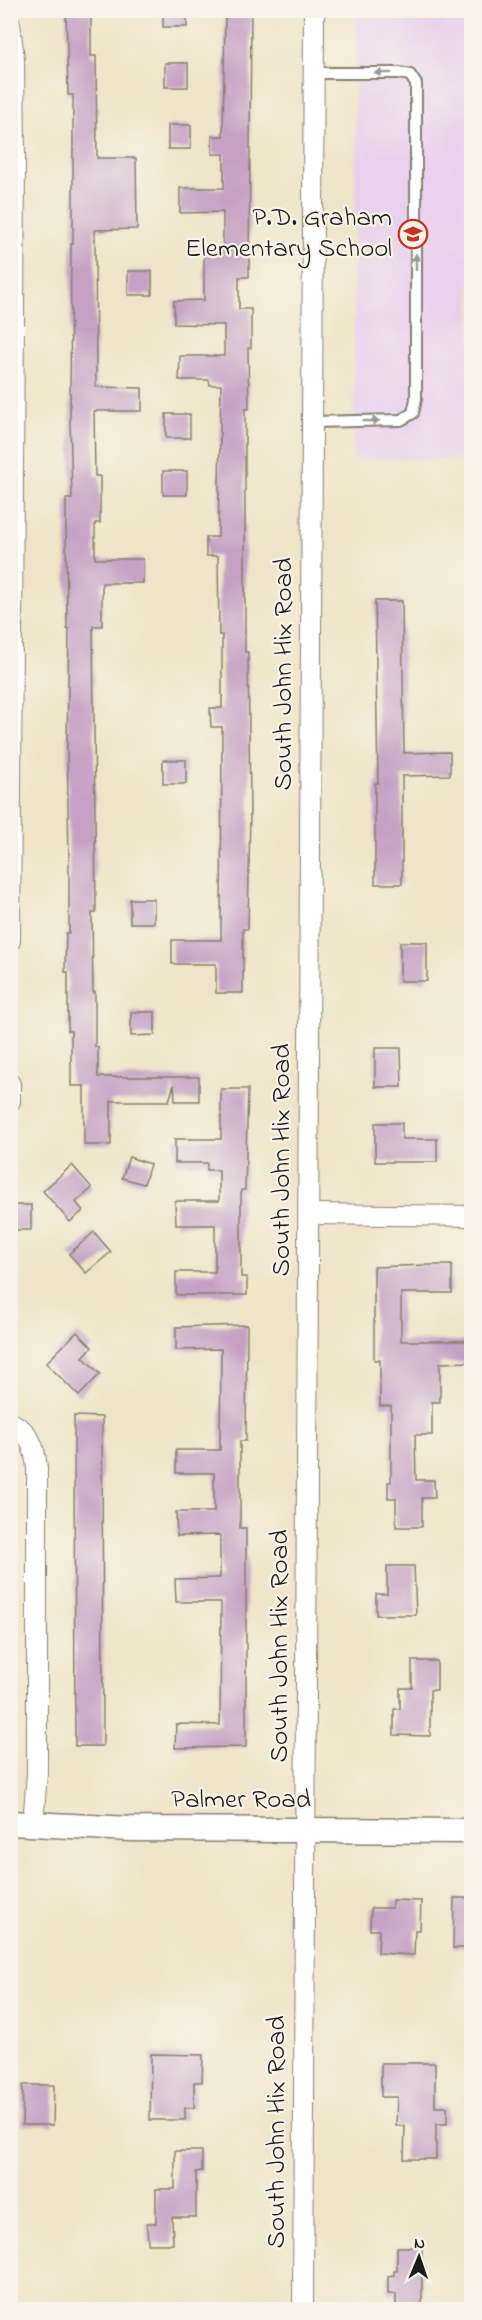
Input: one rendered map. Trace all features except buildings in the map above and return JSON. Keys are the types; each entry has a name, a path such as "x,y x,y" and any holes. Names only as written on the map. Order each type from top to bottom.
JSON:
{"street":[{"name":"South John Hix Road","path":"303,2310 314,10"},
{"path":"10,24 14,60 10,942"},
{"path":"10,1084 10,1101"},
{"path":"309,1214 471,1216"},
{"path":"17,1427 35,1451 36,1468 37,1773 22,1823"},
{"name":"Palmer Road","path":"22,1823 131,1829 471,1832"}],"lane":[{"path":"313,422 401,420 413,413 416,388 416,84 410,75 399,73 314,73"}],"shaded area":[{"name":"P.D. Graham Elementary School","path":"356,11 471,11 471,460 353,458"}],"place":[{"name":"P.D. Graham Elementary School","path":"413,234"}]}
